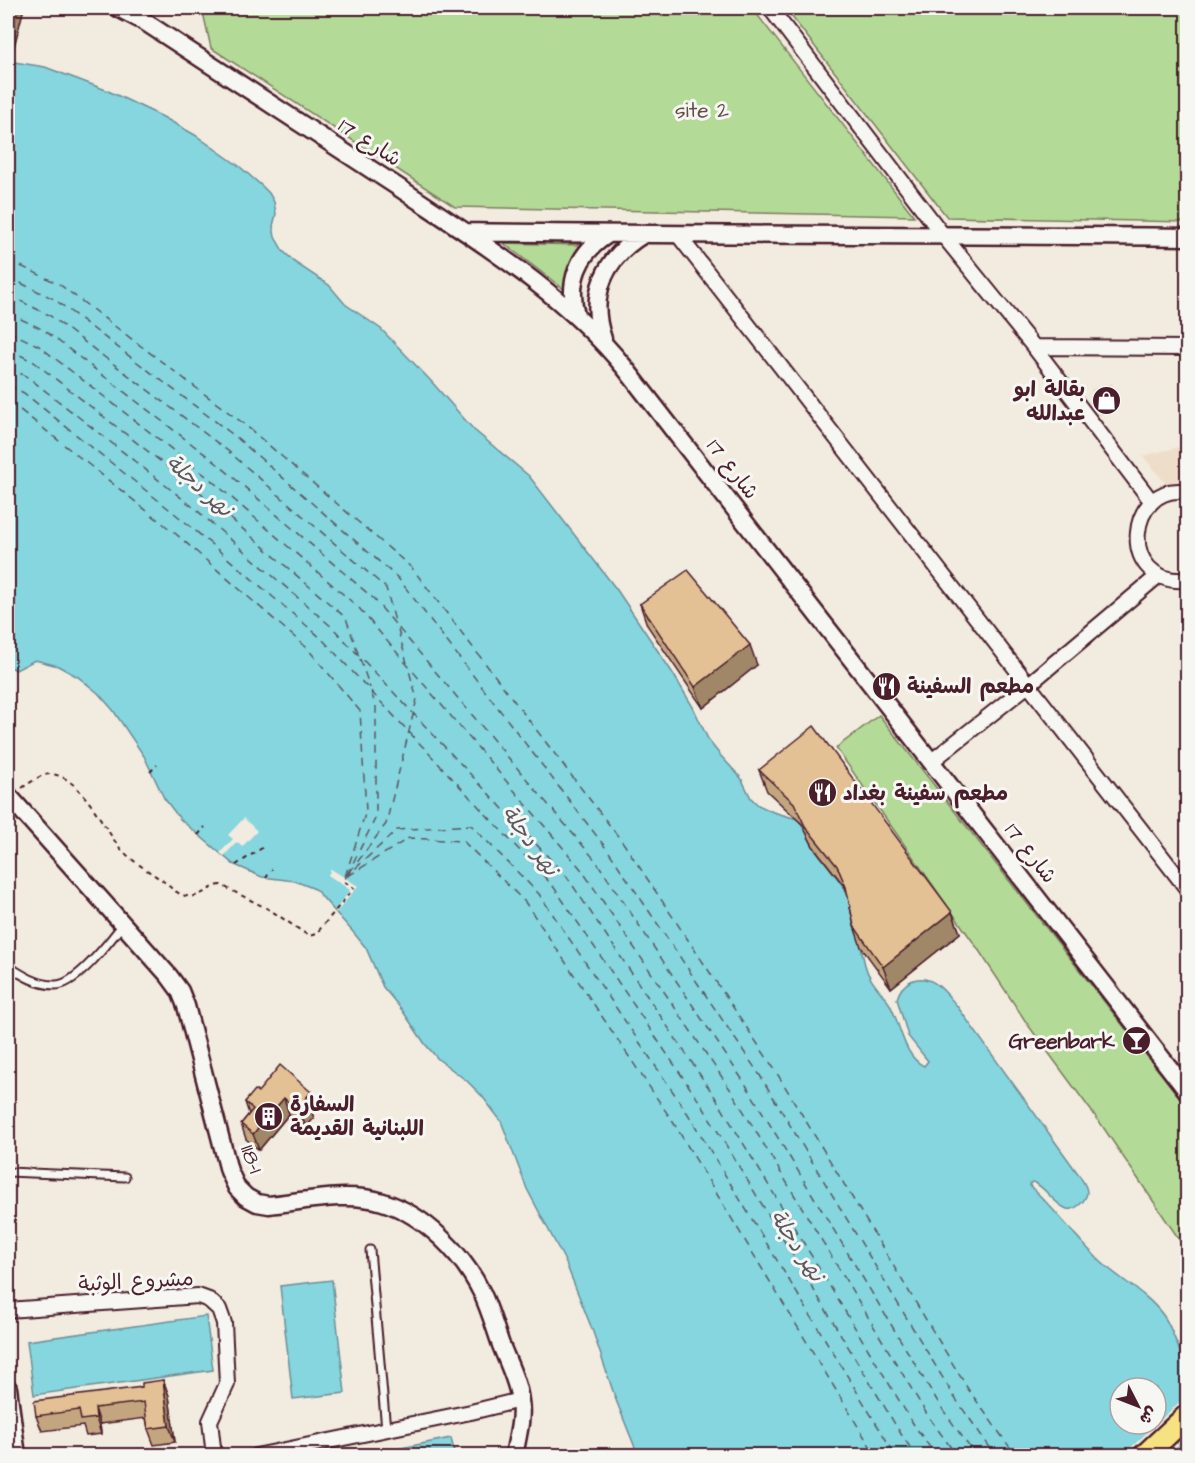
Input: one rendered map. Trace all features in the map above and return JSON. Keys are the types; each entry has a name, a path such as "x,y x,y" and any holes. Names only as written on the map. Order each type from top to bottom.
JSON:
{"main road":[{"path":"1144,1455 1188,1415"}],"street":[{"name":"شارع 17","path":"118,8 194,54 465,232 542,287 576,315 604,343 1188,1092"},
{"path":"770,8 942,234 1034,347 1152,502"},
{"path":"465,232 679,236 942,234 1188,237"},
{"path":"576,315 572,292 576,269 589,249 607,234"},
{"path":"604,343 597,316 597,301 602,281 621,251 644,234"},
{"path":"679,236 1188,890"},
{"path":"1034,347 1188,348"},
{"path":"1188,492 1167,494 1152,502 1140,519 1137,540 1144,560 1159,575 1176,581 1188,580"},
{"path":"932,761 1028,685 1159,575"},
{"name":"118-1","path":"8,796 180,991 207,1083 229,1171 237,1188 257,1203 269,1204 358,1196 384,1202 415,1218 443,1240 466,1267 482,1293 516,1383 521,1415 514,1455"},
{"name":"مشروع الوثبة","path":"8,1310 198,1296 208,1300 219,1309 224,1323 228,1384 210,1421 214,1455"},
{"path":"8,1388 17,1455"},
{"path":"256,1455 520,1400"}],"lane":[{"path":"8,966 34,981 57,986 80,973 107,945 123,924"},
{"path":"8,1172 125,1177"},
{"path":"370,1250 386,1429"}],"path":[{"path":"150,772 158,765"},
{"path":"8,796 42,776 50,774 61,777 83,795 125,853 180,894 193,897 214,886 221,885 270,910 309,936 316,934 354,888 343,881 345,878"},
{"path":"198,834 205,827"},
{"path":"236,865 262,848"},
{"path":"266,878 272,868"}],"shaded area":[{"path":"1112,383 1118,408 1099,416 1091,389"},
{"path":"1187,445 1187,483 1165,483 1143,456"}],"green space":[{"name":"site 2","path":"202,8 752,8 914,216 455,207 211,48"},
{"path":"785,8 1187,8 1187,222 947,217"},
{"path":"503,243 582,246 571,264 565,290"},
{"path":"879,715 1187,1107 1187,1251 1101,1124 1028,1025 978,949 836,748"}],"water":[{"name":"نهر دجلة","path":"8,61 45,67 106,90 195,135 239,166 269,193 274,202 275,237 283,251 297,264 329,285 345,304 381,329 474,430 529,476 617,590 672,672 693,707 709,741 741,778 751,798 758,805 773,812 797,819 813,846 841,883 853,907 867,971 889,1003 911,1055 924,1066 928,1061 908,1036 897,999 902,988 908,983 926,979 938,985 957,1006 1079,1175 1087,1192 1080,1204 1070,1209 1062,1207 1038,1184 1033,1182 1030,1186 1100,1261 1149,1300 1167,1321 1187,1365 1187,1455 638,1455 565,1261 527,1189 501,1121 482,1096 467,1081 438,1059 425,1044 383,987 366,948 315,889 295,881 262,877 233,864 180,819 164,798 144,756 113,710 98,693 78,677 58,666 35,660 16,670 8,666"},
{"path":"332,1280 345,1393 293,1399 280,1286"},
{"path":"206,1316 213,1370 34,1395 27,1341"},
{"path":"451,1438 455,1455 367,1455"}],"pier":[{"path":"244,818 257,831 242,847 237,842 224,856 220,853 233,839 228,835"},
{"path":"331,869 358,886 336,913 335,911 350,890 328,875"},
{"path":"1187,1395 1187,1436 1166,1456 1123,1455 1143,1436 1168,1436 1168,1413"}],"building":[{"path":"8,8 13,8 8,27"},
{"path":"688,570 750,645 695,687 640,604"},
{"path":"814,726 952,912 883,967 854,926 846,887 837,866 805,826 794,803 759,770"},
{"path":"280,1065 311,1092 305,1099 308,1102 300,1112 284,1098 253,1134 241,1124 253,1109 245,1102 255,1090 258,1092"},
{"path":"163,1380 169,1426 148,1429 144,1402 95,1408 96,1418 81,1420 79,1410 36,1416 34,1401 142,1387 142,1383"},
{"path":"252,1450 253,1455 232,1455 231,1452"}],"ferry route":[{"path":"8,260 59,284 244,424 412,568 624,844 775,1070 968,1389 1016,1456"},
{"path":"8,277 54,299 236,437 398,578 609,852 761,1077 955,1398 996,1456"},
{"path":"8,295 49,315 228,451 386,588 396,625"},
{"path":"8,313 44,330 219,465 373,598 596,861 746,1085 941,1407 976,1456"},
{"path":"8,331 39,346 210,479 359,608 581,869 732,1092 928,1416 957,1456"},
{"path":"8,349 34,362 201,493 346,618 370,688"},
{"path":"8,367 29,378 193,507 333,628 567,877 717,1100 914,1425 936,1456"},
{"path":"8,385 24,393 184,521 321,638 553,886 703,1107 916,1456"},
{"path":"8,403 19,409 176,534 307,648 360,711 366,811 345,877"},
{"path":"398,630 407,663"},
{"path":"349,873 386,824 417,699 408,667"},
{"path":"347,875 376,817 376,707 371,692"},
{"path":"345,878 397,830 471,825 539,894 688,1114 896,1456"},
{"path":"348,876 409,838 463,841 525,902 673,1122 876,1456"}],"place":[{"name":"بقالة ابو عبدالله","path":"1106,401"},
{"name":"مطعم السفينة","path":"886,686"},
{"name":"مطعم سفينة بغداد","path":"822,793"},
{"name":"Greenbark","path":"1136,1041"},
{"name":"السفارة اللبنانية القديمة","path":"269,1116"}]}
